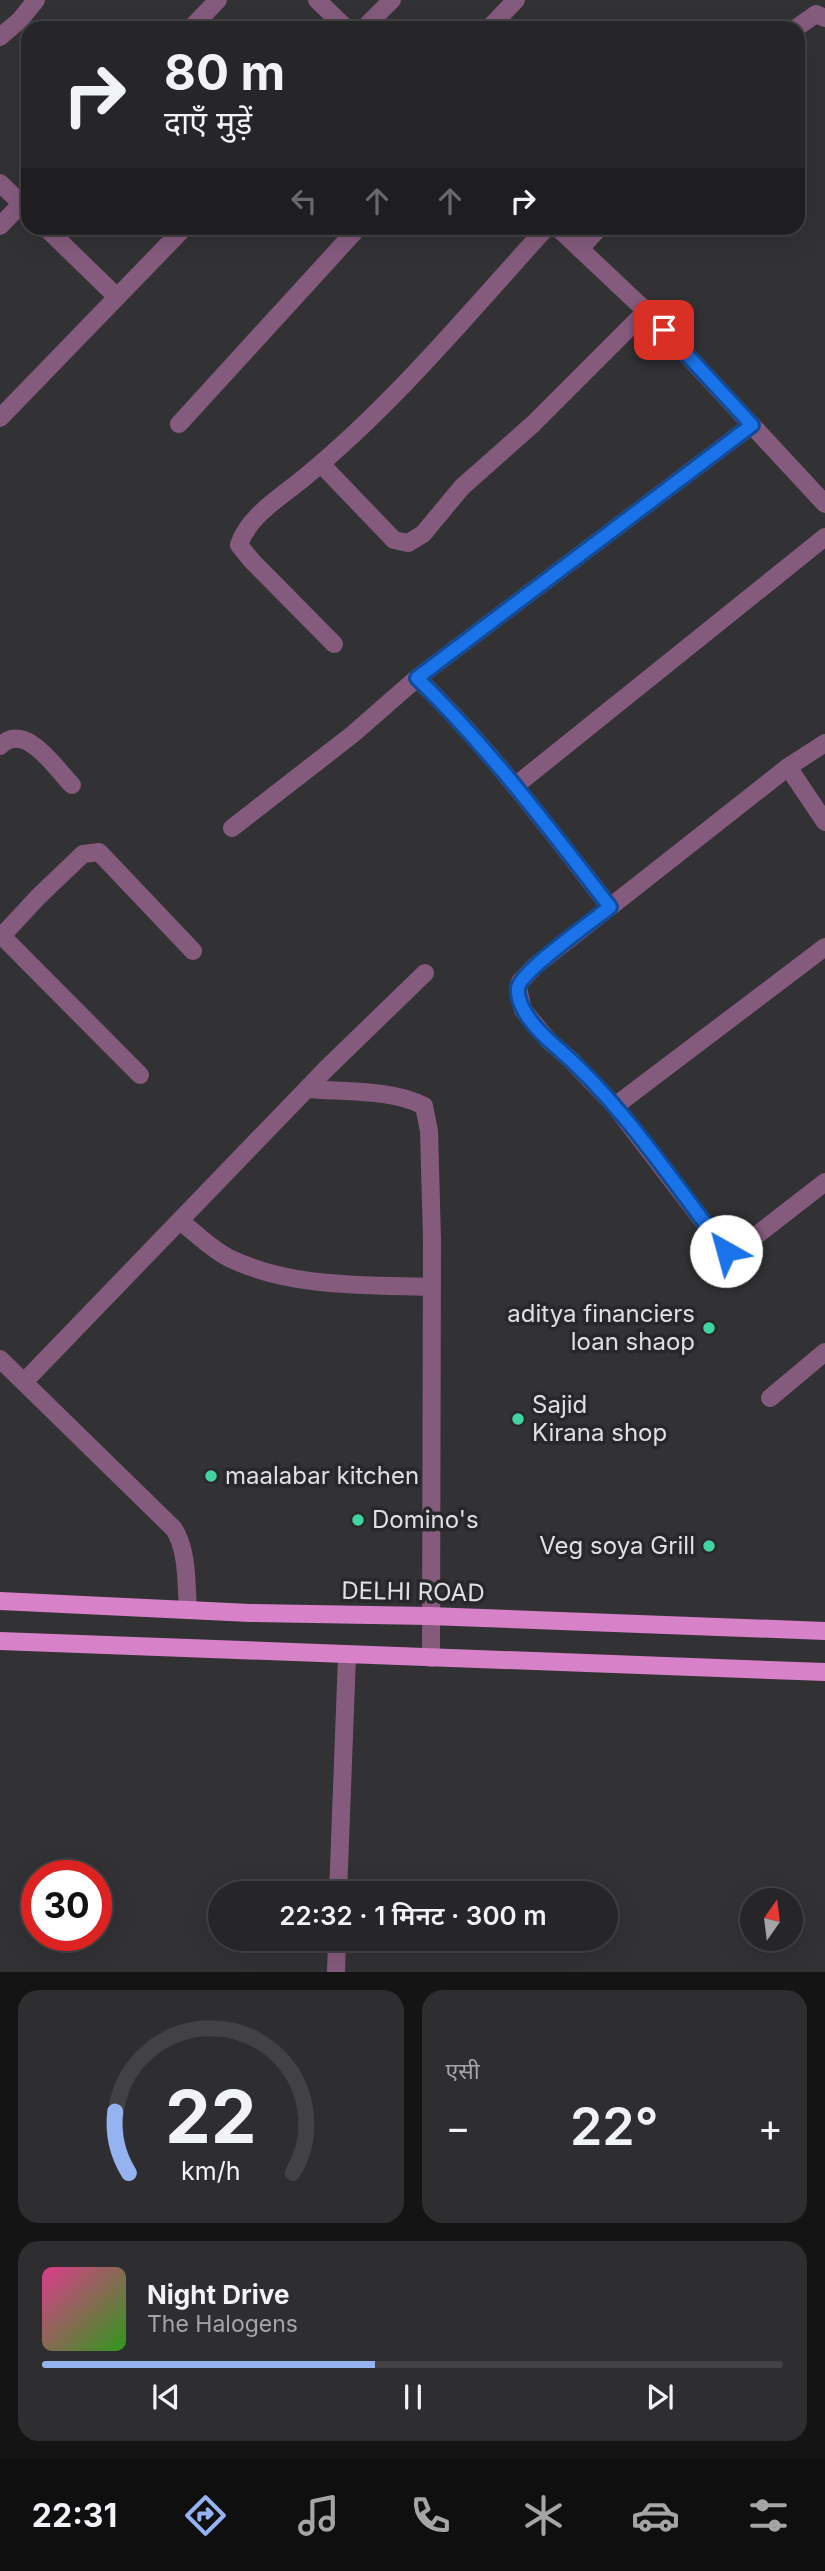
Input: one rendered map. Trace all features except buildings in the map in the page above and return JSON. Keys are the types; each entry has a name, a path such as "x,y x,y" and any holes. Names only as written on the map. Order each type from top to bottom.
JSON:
{"main road":[{"name":"DELHI ROAD","path":"0,1601 250,1614 429,1616 825,1631"},
{"path":"0,1641 825,1672"}],"street":[{"path":"0,37 20,20 36,0"},
{"path":"198,21 218,0"},
{"path":"317,0 339,21"},
{"path":"371,21 392,0"},
{"path":"496,21 516,0"},
{"path":"805,22 816,14 825,18"},
{"path":"0,183 21,200"},
{"path":"0,226 21,208"},
{"path":"53,235 116,296"},
{"path":"0,418 177,235"},
{"path":"179,424 352,235"},
{"path":"334,645 239,545 243,532 321,464 411,377 540,235"},
{"path":"565,235 646,311 825,504"},
{"path":"580,249 593,235"},
{"path":"321,464 394,540 401,543 415,540 462,487 533,424 646,311"},
{"path":"232,828 353,734 417,678 752,425"},
{"path":"515,786 825,537"},
{"path":"417,678 447,707 515,786 610,907"},
{"path":"0,746 5,741 19,737 31,742 72,785"},
{"path":"825,743 788,767 535,966 518,988 523,1010 615,1106 726,1251 735,1252 825,1182"},
{"path":"788,767 825,822"},
{"path":"140,1075 1,937 83,854 99,852 193,951"},
{"path":"615,1106 825,947"},
{"path":"24,1382 307,1089 425,973"},
{"path":"307,1089 391,1096 416,1101 424,1106 429,1131 432,1287 429,1616 431,1658"},
{"path":"180,1221 228,1258 269,1273 334,1284 432,1287"},
{"path":"770,1398 825,1352"},
{"path":"0,1359 174,1529 182,1549 188,1609"},
{"path":"338,1881 347,1656"},
{"path":"336,1972 337,1951"}],"place":[{"name":"aditya financiers loan shaop","path":"709,1328"},
{"name":"Sajid Kirana shop","path":"518,1419"},
{"name":"maalabar kitchen","path":"211,1476"},
{"name":"Domino's","path":"358,1520"},
{"name":"Veg soya Grill","path":"709,1546"}],"route":[{"path":"664,330 752,425 417,678 447,707 515,786 610,907 535,966 520,982 518,988 523,1010 548,1040 615,1106 726,1251"}]}
